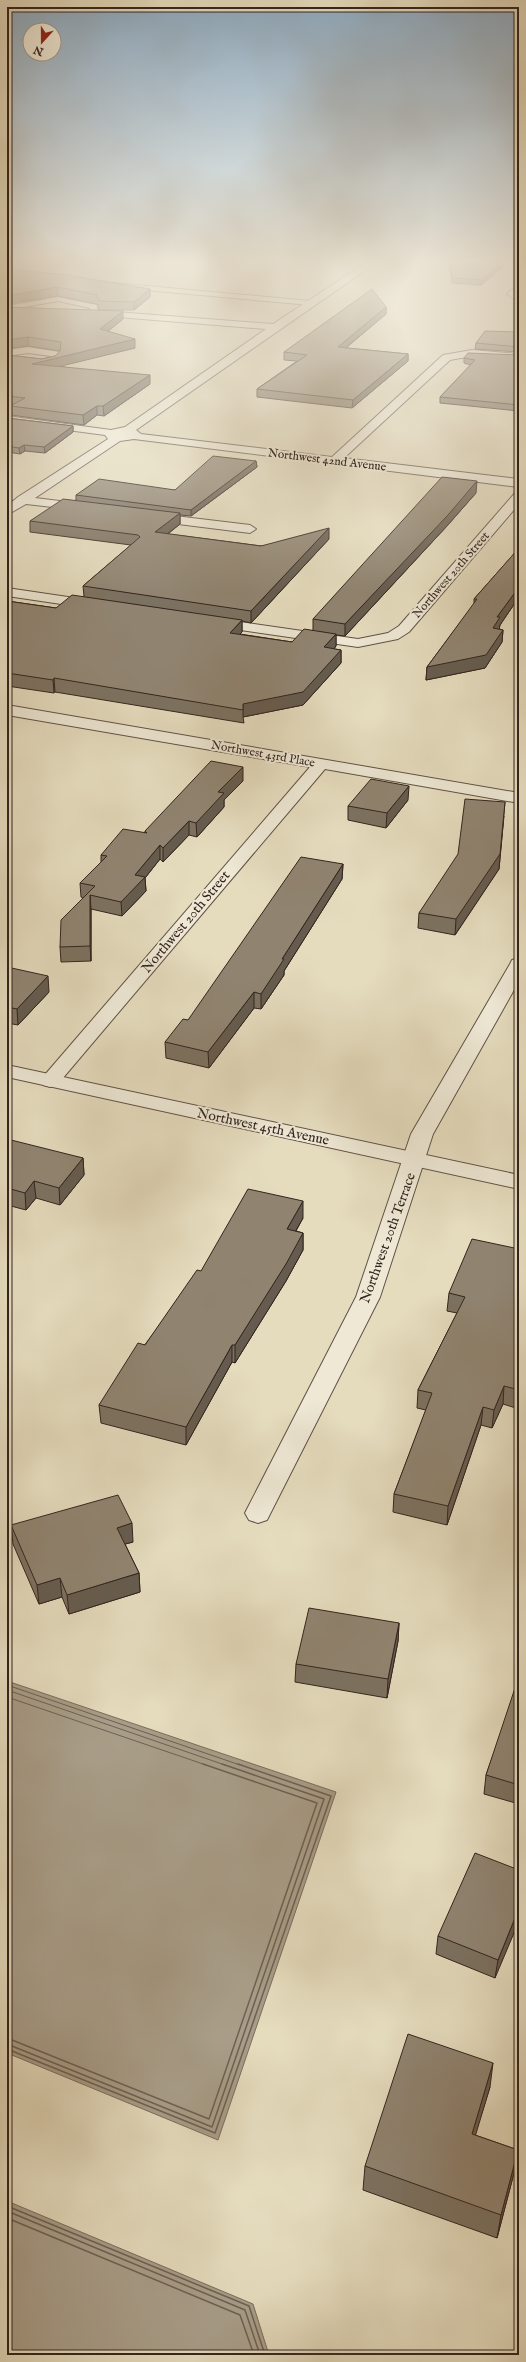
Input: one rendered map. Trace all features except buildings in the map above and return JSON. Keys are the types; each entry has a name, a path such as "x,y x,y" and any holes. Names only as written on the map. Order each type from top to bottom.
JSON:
{"street":[{"path":"7,420 114,435 131,433 214,372"},
{"path":"334,461 430,372"},
{"name":"Northwest 42nd Avenue","path":"131,433 334,461 519,483"},
{"path":"7,511 114,435"},
{"name":"Northwest 20th Street","path":"200,620 343,642 375,641 393,636 404,629 519,496"},
{"path":"22,500 100,510"},
{"path":"140,515 250,529"},
{"path":"7,592 108,607"},
{"name":"Northwest 43rd Place","path":"7,710 519,798"},
{"name":"Northwest 20th Street","path":"50,1081 321,764"},
{"name":"Northwest 20th Terrace","path":"258,1513 368,1297 415,1160 422,1134 519,964"},
{"name":"Northwest 45th Avenue","path":"7,1071 519,1182"}],"water":[{"path":"7,1681 336,1792 218,2140 7,2053"},
{"path":"7,2201 253,2304 269,2355 7,2355"}]}
